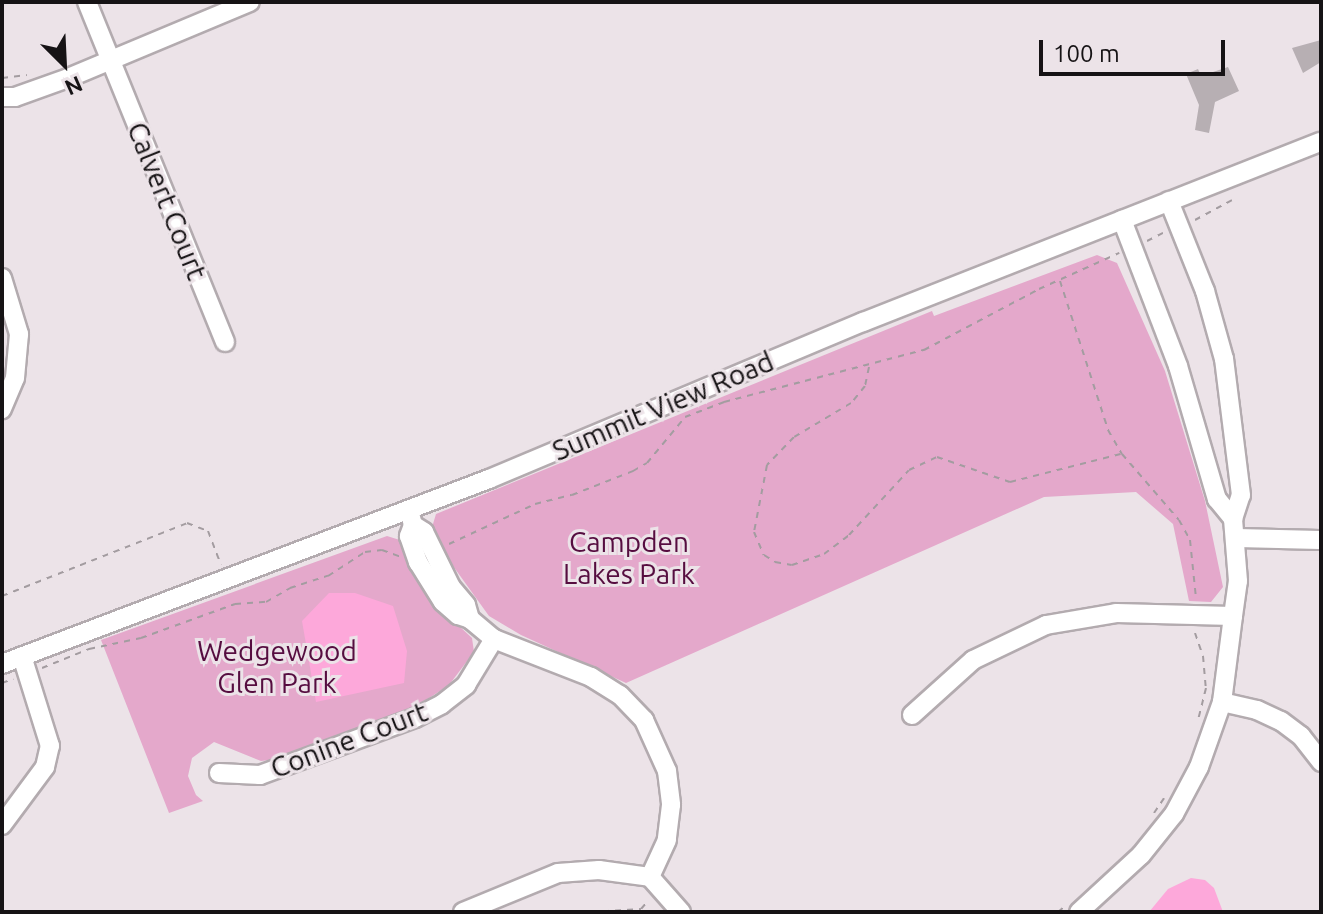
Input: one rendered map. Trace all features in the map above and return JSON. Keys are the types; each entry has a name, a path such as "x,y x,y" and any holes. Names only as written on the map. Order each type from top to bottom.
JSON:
{"street":[{"name":"Calvert Court","path":"87,2 225,342"},
{"path":"2,97 15,97 109,61 250,2"},
{"name":"Summit View Road","path":"2,664 26,664 411,517 863,322 1321,142"},
{"path":"1079,912 1141,855 1174,814 1199,767 1222,702 1238,581 1233,519 1241,495 1240,459 1224,359 1205,291 1169,201"},
{"path":"1122,220 1178,366 1217,499 1233,519"},
{"path":"2,278 19,334 15,378 2,409"},
{"path":"411,517 424,532 424,553 466,605 470,619 494,639 591,677 620,695 644,720 667,771 671,805 667,840 655,883"},
{"path":"1236,538 1321,540"},
{"path":"912,715 973,660 1046,625 1116,613 1233,616"},
{"name":"Conine Court","path":"219,773 260,775 415,718 442,704 466,685 494,639"},
{"path":"2,825 45,767 50,746 26,664"},
{"path":"1222,702 1257,710 1281,721 1301,736 1321,762"},
{"path":"463,912 558,873 599,870 655,883 681,912"}],"path":[{"path":"2,683 26,664 141,638 235,604 266,602 290,588 317,581 365,552 376,549 398,558 424,553 535,504 572,495 647,463 685,417 724,402 924,350 1039,289 1232,200"},
{"path":"870,366 865,386 851,403 794,437 767,465 754,532 764,555 775,562 792,565 824,554 849,535 909,470 937,457 1010,482 1122,454"},
{"path":"2,596 187,523 208,531 221,567"},
{"path":"233,596 235,604"},
{"path":"591,912 641,909 655,883"}],"green space":[{"name":"Campden Lakes Park","path":"1097,255 1117,263 1165,371 1205,501 1223,587 1211,602 1189,601 1173,524 1136,492 1044,497 626,683 521,635 489,616 430,534 436,514 932,311 934,316"},
{"name":"Wedgewood Glen Park","path":"387,536 403,541 430,599 472,638 474,652 449,685 420,704 277,759 261,761 214,742 192,758 188,776 196,795 203,801 169,813 101,640"}],"shaded area":[{"path":"329,593 355,593 393,606 407,651 404,683 316,702 302,621"},
{"path":"1191,878 1205,880 1214,888 1223,912 1149,912 1168,889"}],"building":[{"path":"1321,40 1321,62 1303,73 1292,48"},
{"path":"1228,67 1239,91 1215,102 1209,133 1195,130 1199,105 1186,74 1198,69 1201,76"}]}
